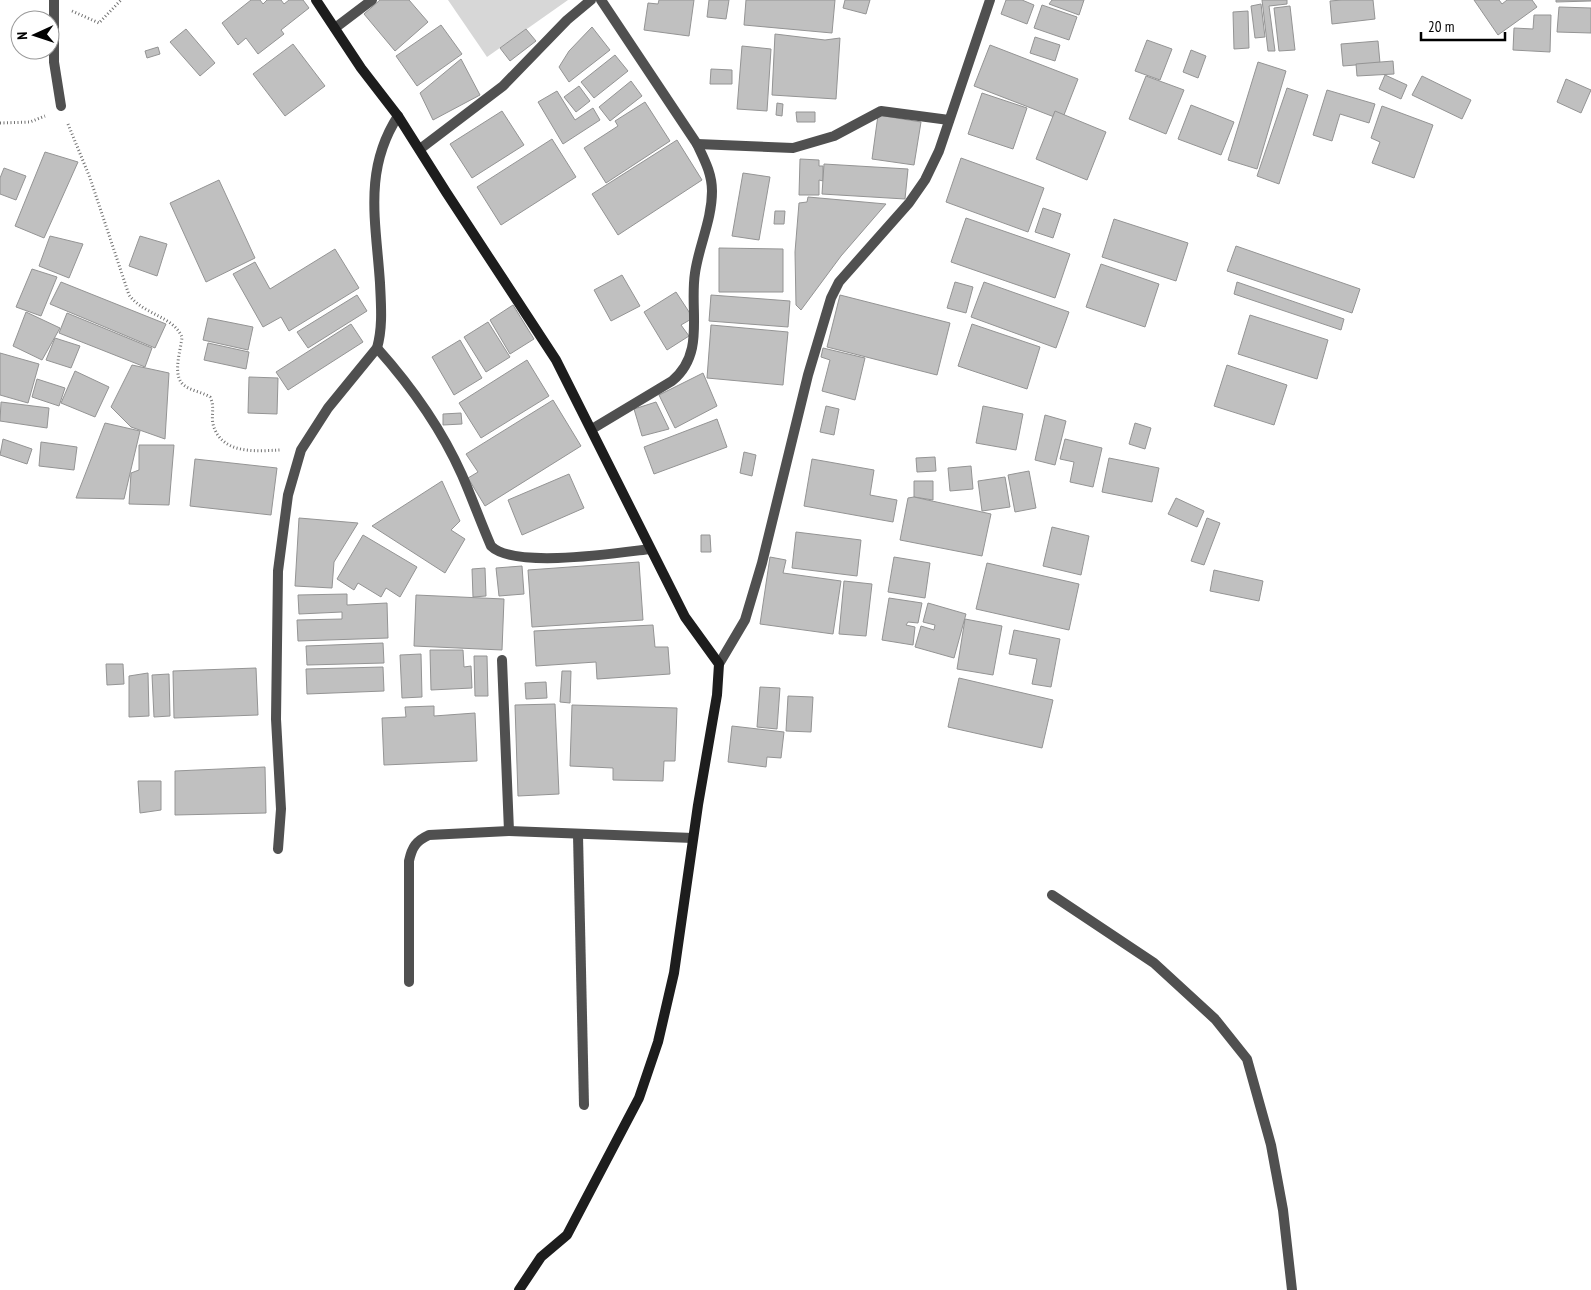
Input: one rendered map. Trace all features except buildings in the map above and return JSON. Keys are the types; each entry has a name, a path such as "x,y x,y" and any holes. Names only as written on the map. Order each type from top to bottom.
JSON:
{"street":[{"path":"316,0 361,68 398,116 556,360 685,617 719,664"},
{"path":"335,28 372,0"},
{"path":"420,149 503,86 567,20 590,0"},
{"path":"592,429 672,381 683,371 688,363 695,324 695,272 711,213 712,197 709,168 697,144 601,0"},
{"path":"519,1290 541,1256 566,1235 639,1098 658,1042 668,1002 709,731 717,695 719,664 745,620 757,582 802,408 808,376 830,298 839,282 909,203 925,180 939,151 990,0"},
{"path":"54,1 54,62 60,106"},
{"path":"697,144 793,148 834,136 881,110 949,120"},
{"path":"278,849 281,809 276,719 278,571 287,503 301,450 328,408 376,348 382,317 374,210 376,177 378,160 385,137 398,116"},
{"path":"376,348 417,396 441,435 461,474 491,546 496,551 515,556 544,557 595,556 650,549"},
{"path":"502,660 509,830"},
{"path":"409,982 409,861 412,848 420,839 429,835 509,830 578,835 693,838"},
{"path":"578,835 584,1105"},
{"path":"1052,895 1154,963 1215,1019 1247,1059 1272,1145 1283,1210 1292,1290"}],"path":[{"path":"54,1 99,23 121,0"},
{"path":"0,123 30,122 60,106 90,178 129,295 140,307 170,322 182,337 178,369 180,381 185,386 210,398 213,425 220,438 231,447 251,451 301,450"}],"shaded area":[{"path":"448,0 568,0 487,57"}]}
